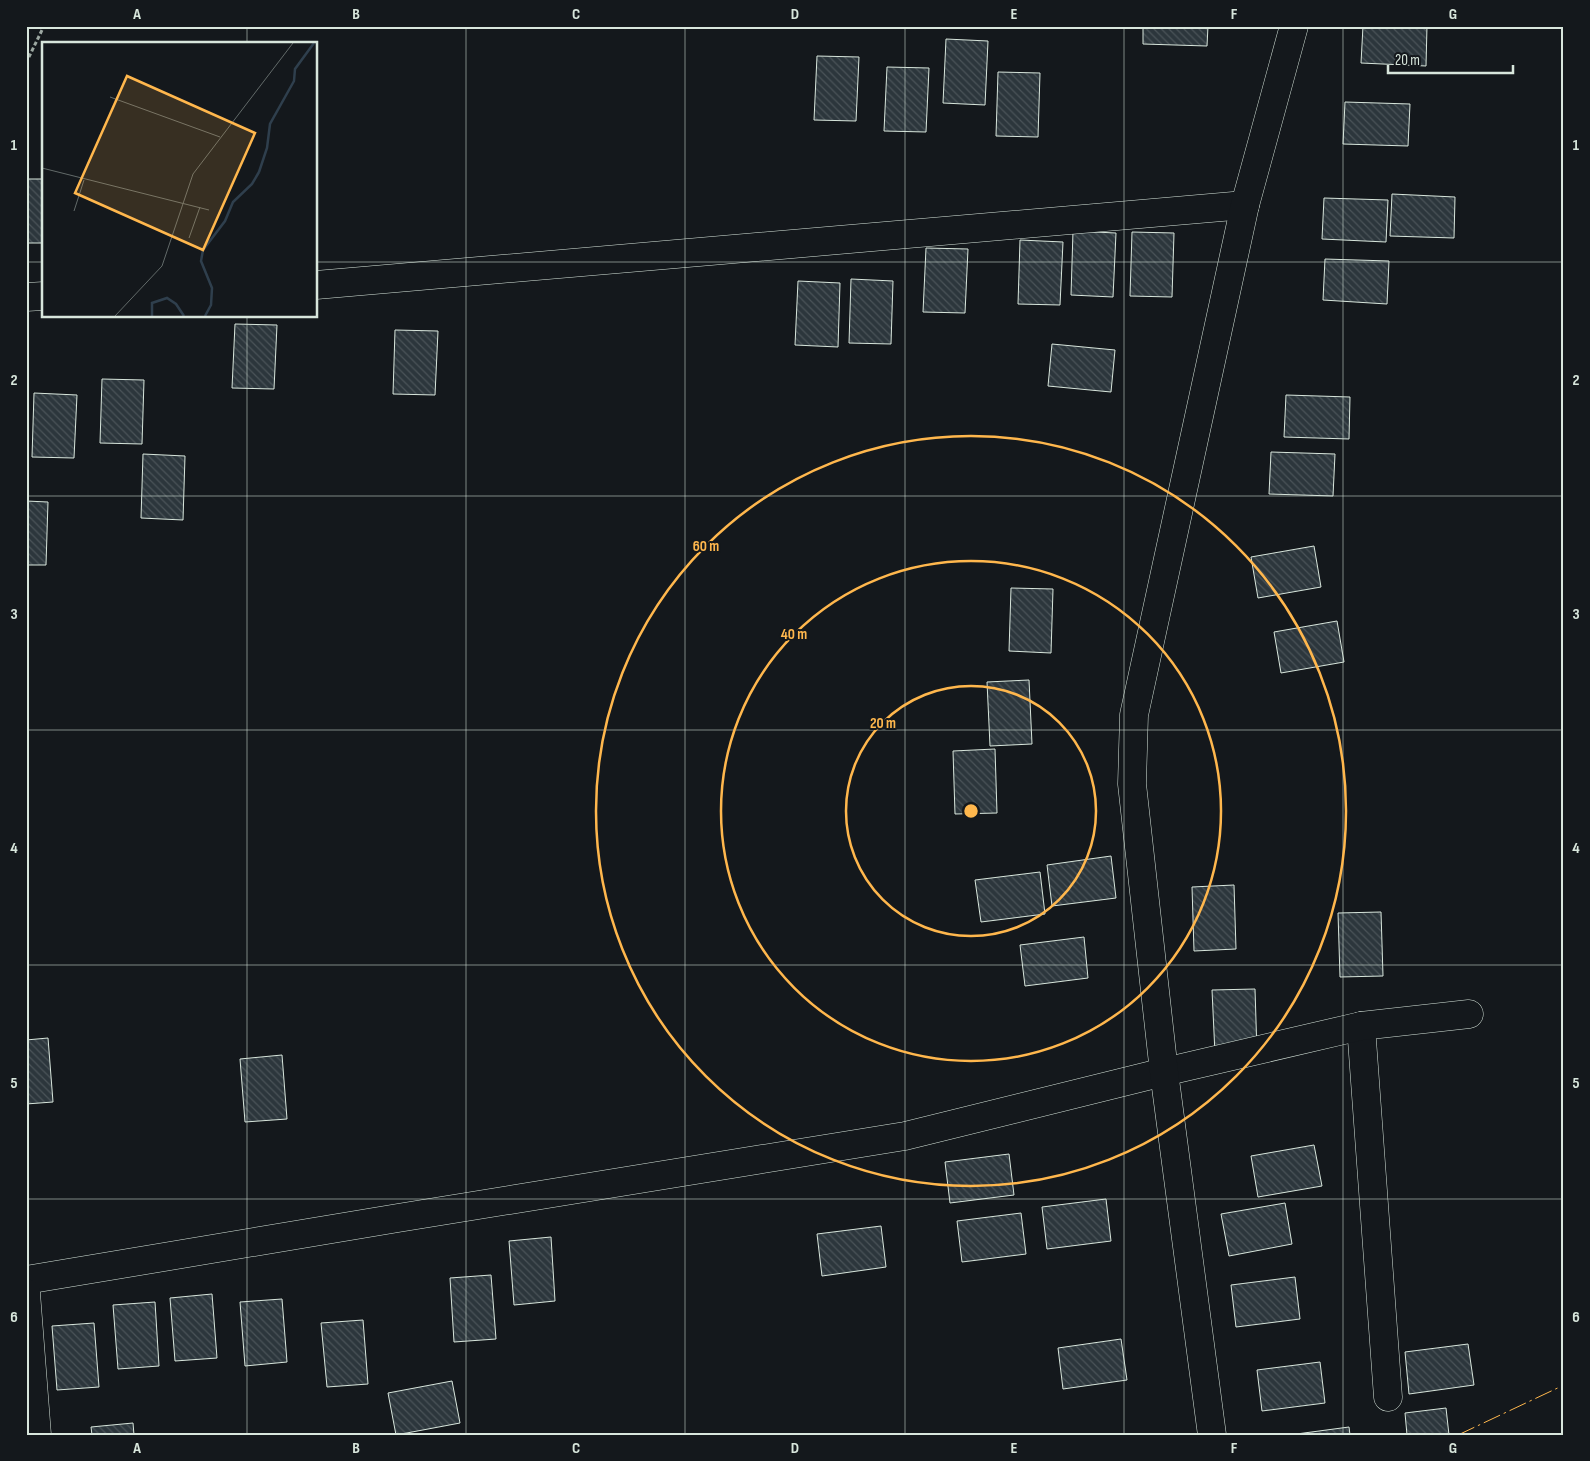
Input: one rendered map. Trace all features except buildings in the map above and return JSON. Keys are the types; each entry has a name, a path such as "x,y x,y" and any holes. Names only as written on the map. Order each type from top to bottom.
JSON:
{"street":[{"path":"1212,1435 1164,1072 1132,784 1134,715 1245,205 1294,26"},
{"path":"318,285 1245,205"},
{"path":"26,297 42,296"},
{"path":"26,1280 417,1214 905,1136 1361,1026 1469,1014"},
{"path":"1361,1026 1388,1397"},
{"path":"26,1293 37,1435"}],"path":[{"path":"26,63 44,26"}],"power":[{"path":"1458,1435 1564,1385"}]}
